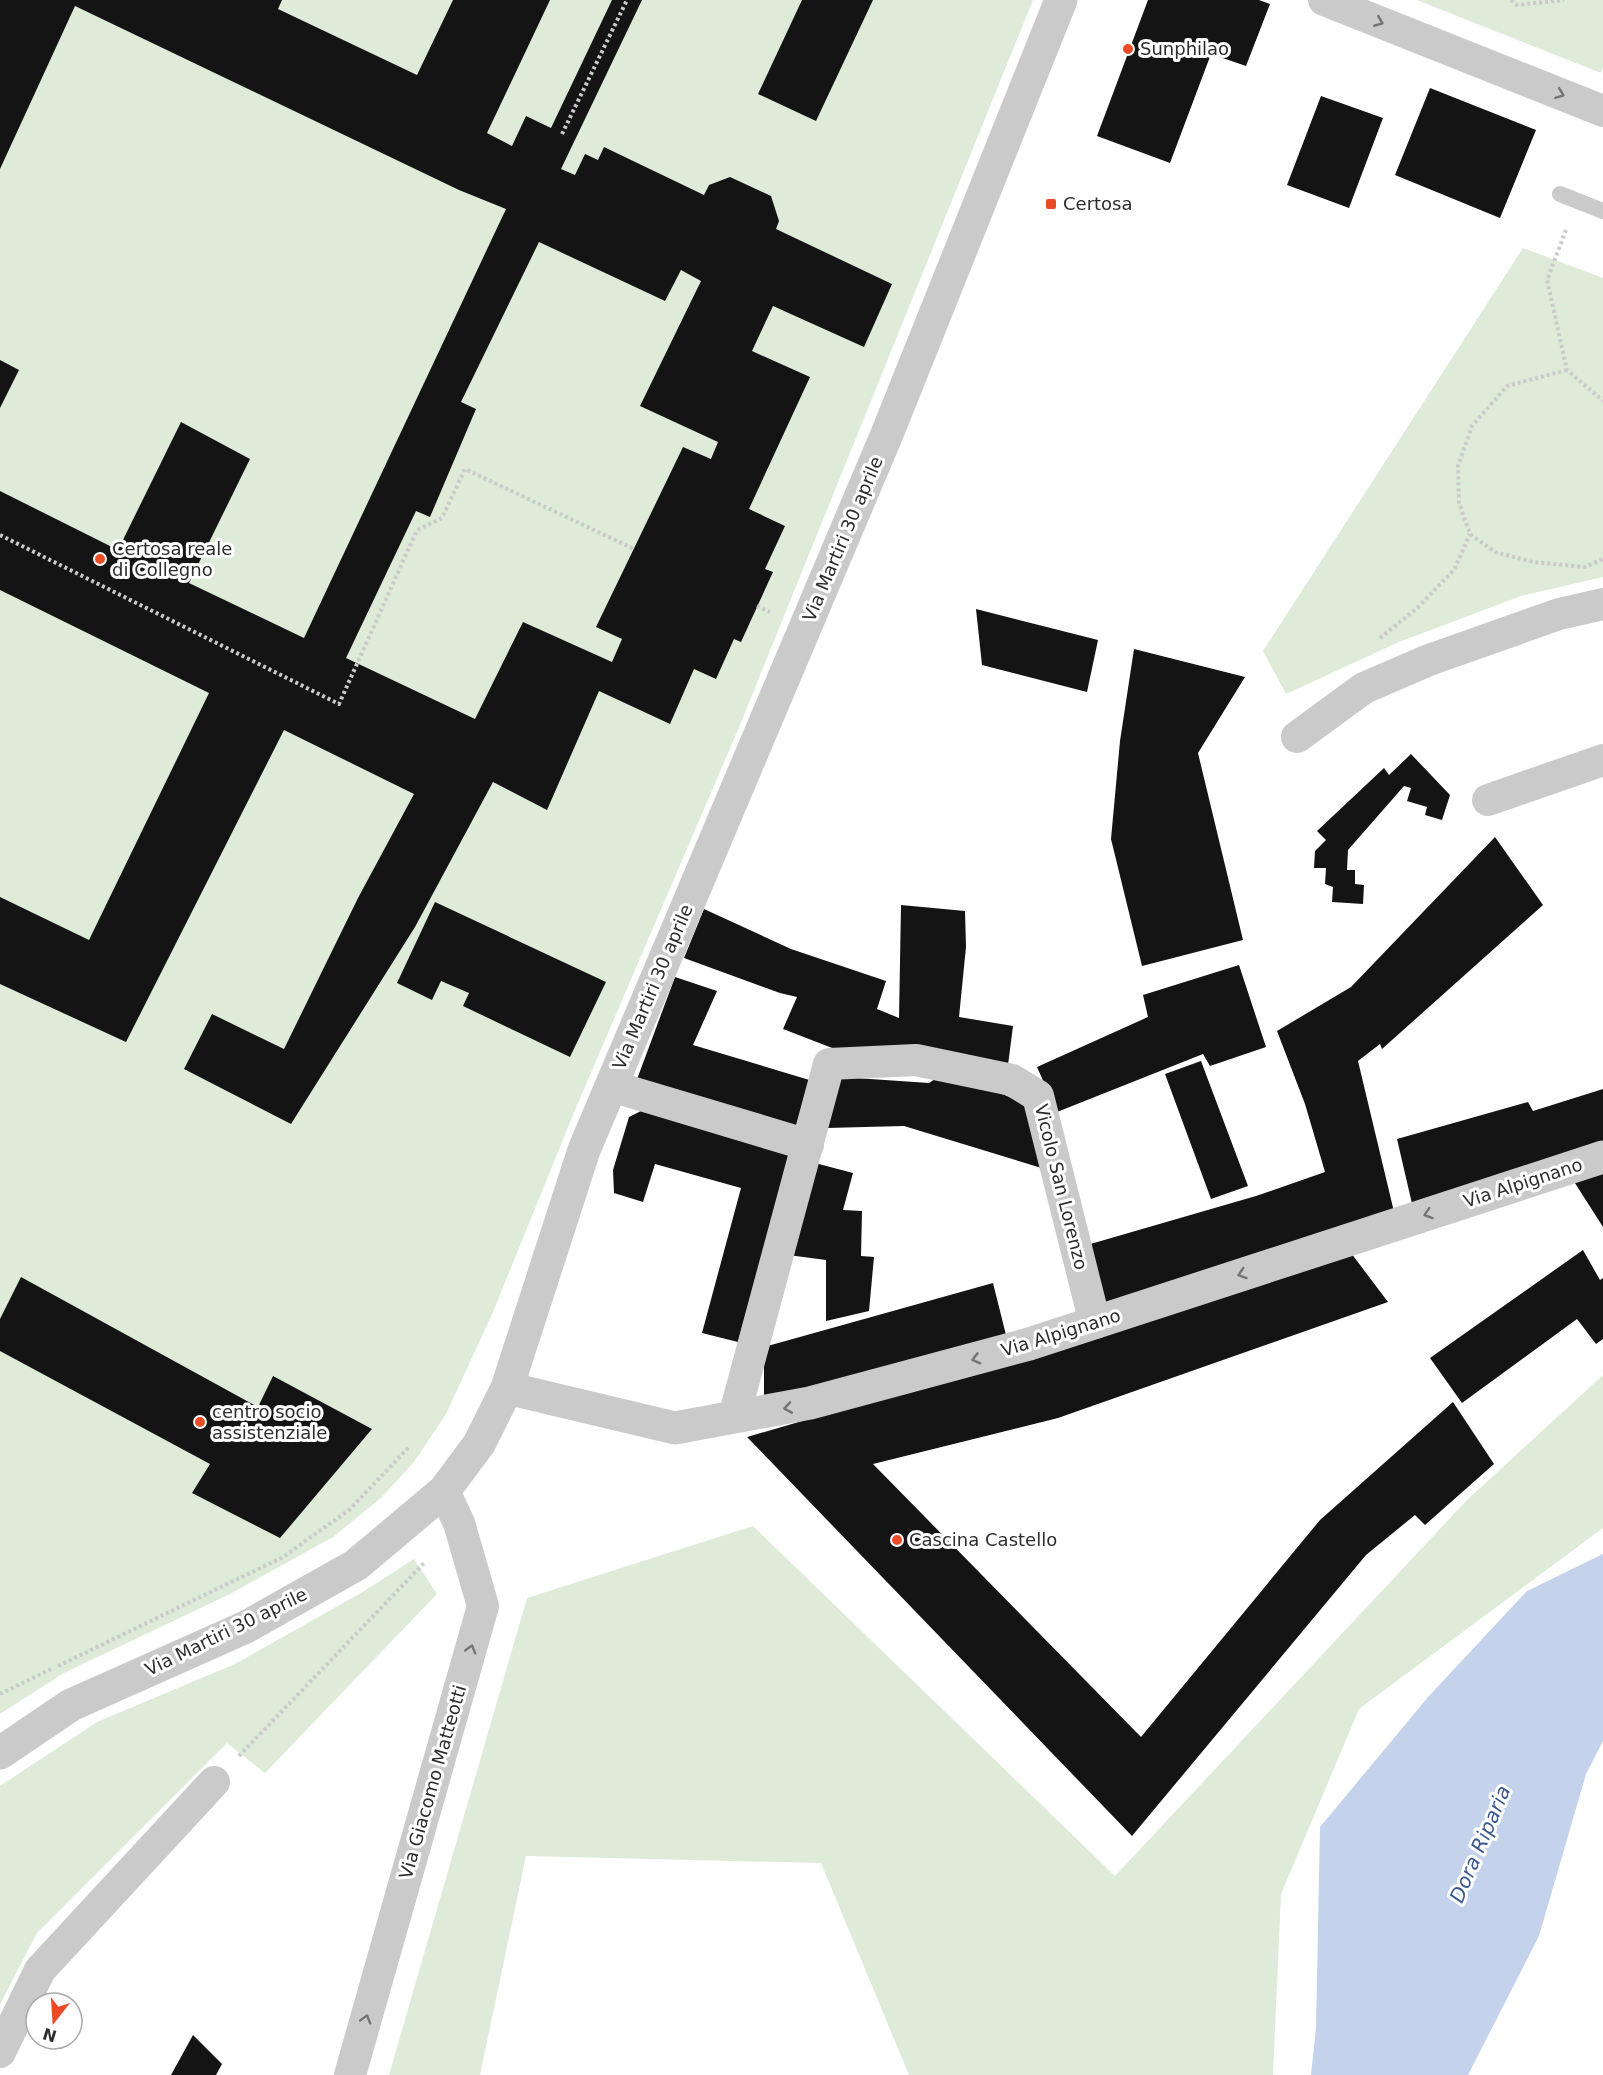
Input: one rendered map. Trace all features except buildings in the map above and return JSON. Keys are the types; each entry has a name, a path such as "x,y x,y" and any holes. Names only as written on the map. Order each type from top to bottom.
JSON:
{"street":[{"name":"Via Martiri 30 aprile","path":"0,1753 71,1705 246,1627 356,1565 444,1491 479,1444 507,1388 584,1150 878,455 1061,0"},
{"path":"1324,0 1603,111"},
{"path":"1297,737 1364,688 1429,660 1559,614 1603,604"},
{"path":"1488,800 1603,760"},
{"name":"Vicolo San Lorenzo","path":"734,1417 829,1064 916,1060 1012,1080 1038,1096 1095,1323"},
{"path":"611,1086 808,1145"},
{"name":"Via Alpignano","path":"507,1388 675,1428 810,1403 1029,1344 1603,1157"},
{"name":"Via Giacomo Matteotti","path":"350,2075 483,1606 459,1523 444,1491"},
{"path":"0,2052 40,1970 214,1782"}],"lane":[{"path":"1560,194 1603,211"}],"path":[{"path":"562,134 627,0"},
{"path":"1511,0 1517,5 1564,0"},
{"path":"1578,201 1547,280 1567,370 1603,401"},
{"path":"1567,370 1507,386 1472,426 1458,466 1460,503 1470,534 1495,552 1533,561 1585,567 1603,559"},
{"path":"0,535 339,704 417,530 442,518 465,470 634,549"},
{"path":"1401,672 1378,639 1416,609 1454,570 1470,534"},
{"path":"0,1694 283,1557 349,1510 410,1446"},
{"path":"214,1782 425,1562"}],"green space":[{"path":"0,0 1033,0 740,725 575,1110 493,1312 446,1414 414,1462 381,1498 333,1537 230,1594 64,1673 0,1714"},
{"path":"1417,0 1603,0 1603,67 1601,73"},
{"path":"1523,248 1603,278 1603,577 1521,596 1399,642 1286,694 1263,651"},
{"path":"1603,1375 1603,1528 1359,1709 1281,1894 1273,2075 909,2075 821,1863 526,1856 480,2075 389,2075 527,1598 753,1526 1115,1876 1467,1500"},
{"path":"414,1559 437,1594 265,1773 227,1743 37,1933 0,2004 0,1786 97,1722 235,1664 361,1593"}],"water":[{"name":"Dora Riparia","path":"1603,1554 1603,1741 1586,1774 1539,1936 1468,2075 1311,2075 1316,2028 1320,1827 1428,1697 1527,1591"}],"place":[{"name":"Sunphilao","path":"1128,49"},
{"name":"Certosa","path":"1051,204"},
{"name":"Certosa reale di Collegno","path":"100,559"},
{"name":"centro socio assistenziale","path":"200,1422"},
{"name":"Cascina Castello","path":"897,1540"}]}
